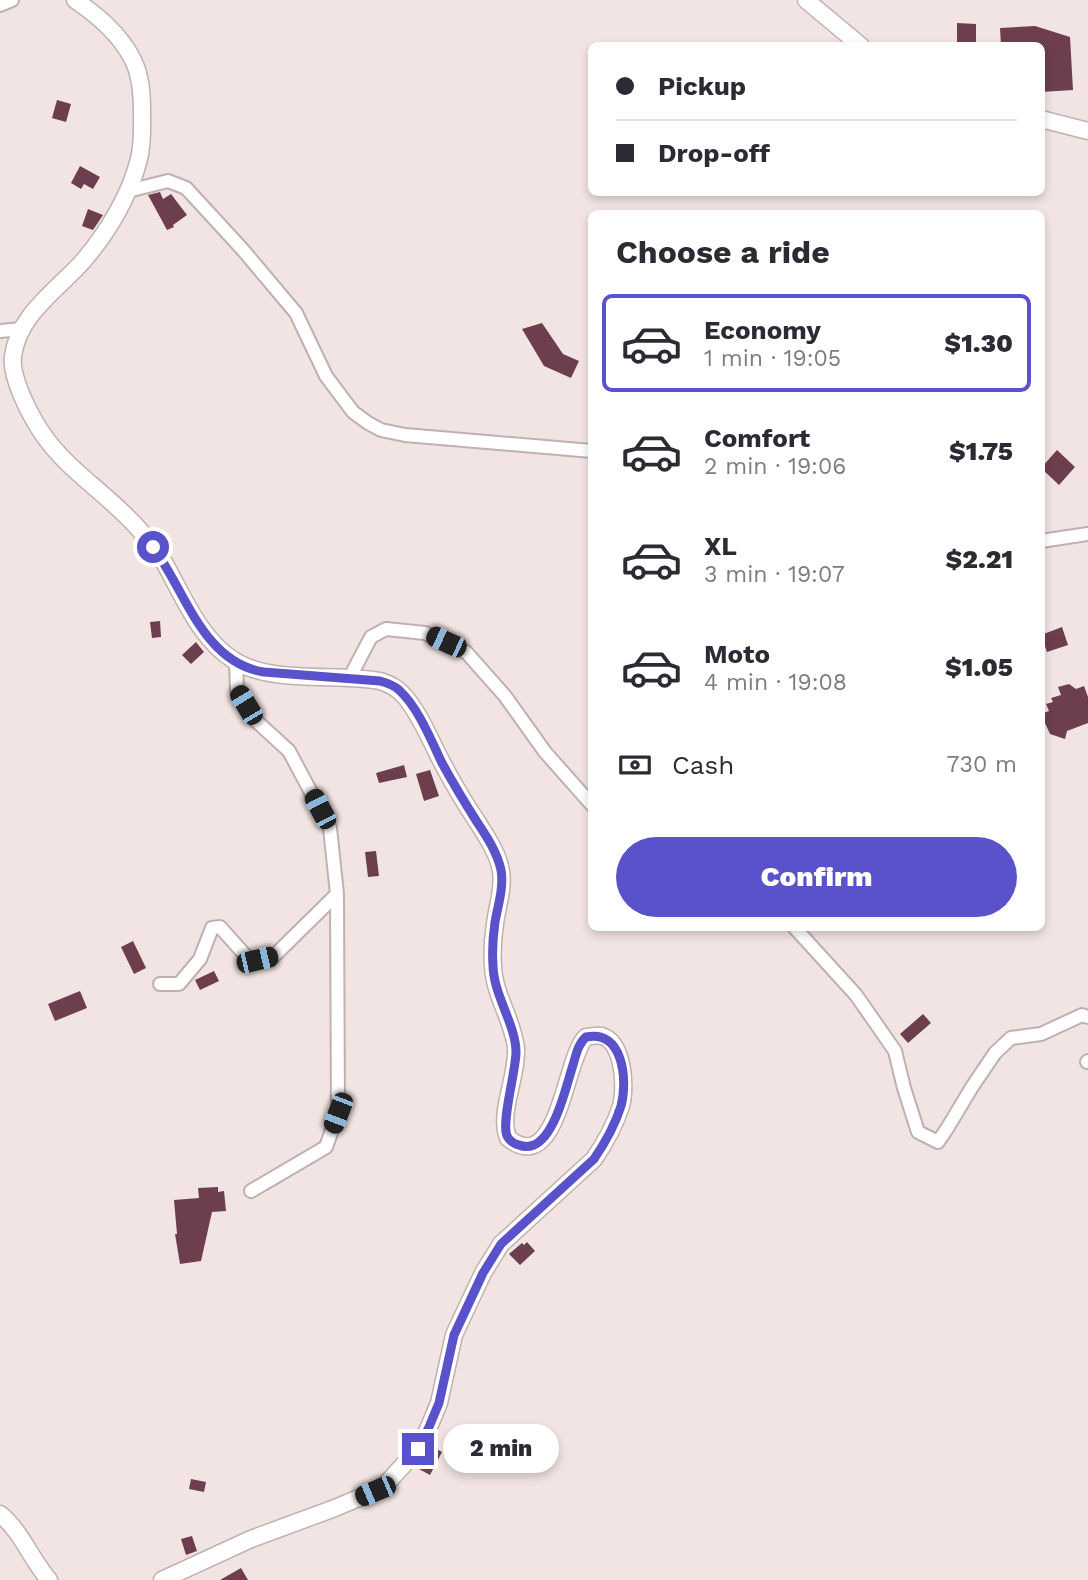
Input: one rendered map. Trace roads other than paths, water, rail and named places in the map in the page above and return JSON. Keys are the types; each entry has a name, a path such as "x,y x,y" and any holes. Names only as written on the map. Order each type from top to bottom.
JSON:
{"main road":[{"path":"75,0 105,23 134,60 140,77 142,103 140,158 128,191 109,226 86,259 34,310 21,329 12,359 14,373 32,416 43,435 68,463 130,518 163,561 194,617 225,655 256,671 380,681 397,688 406,697 443,765 489,840 501,871 493,965 495,981 516,1049 506,1112 508,1138 525,1147 537,1143 546,1134 565,1093 579,1046 586,1037 603,1036 612,1044 621,1064 623,1080 621,1106 604,1145 594,1159 501,1244 483,1273 454,1335 439,1403 418,1449 403,1467 375,1491 251,1539 162,1580"},
{"path":"806,0 856,42"},
{"path":"1045,120 1088,131"},
{"path":"0,1514 9,1522 49,1580"}],"street":[{"path":"0,5 12,0"},
{"path":"128,191 168,181 186,188 296,313 327,376 353,412 368,423 381,430 405,435 588,451"},
{"path":"0,331 21,329"},
{"path":"1045,540 1088,534"},
{"path":"350,677 371,636 386,629 425,633 466,652 505,696 545,752 588,800"},
{"path":"236,662 237,691 254,719 289,751 330,828 337,894 338,1113 326,1147 251,1191"},
{"path":"160,984 179,984 200,959 212,928 220,928 246,956 257,960 273,957 337,894"},
{"path":"798,931 856,995 895,1051 918,1132 938,1142 995,1053 1010,1038 1041,1034 1082,1015 1088,1017"}]}
